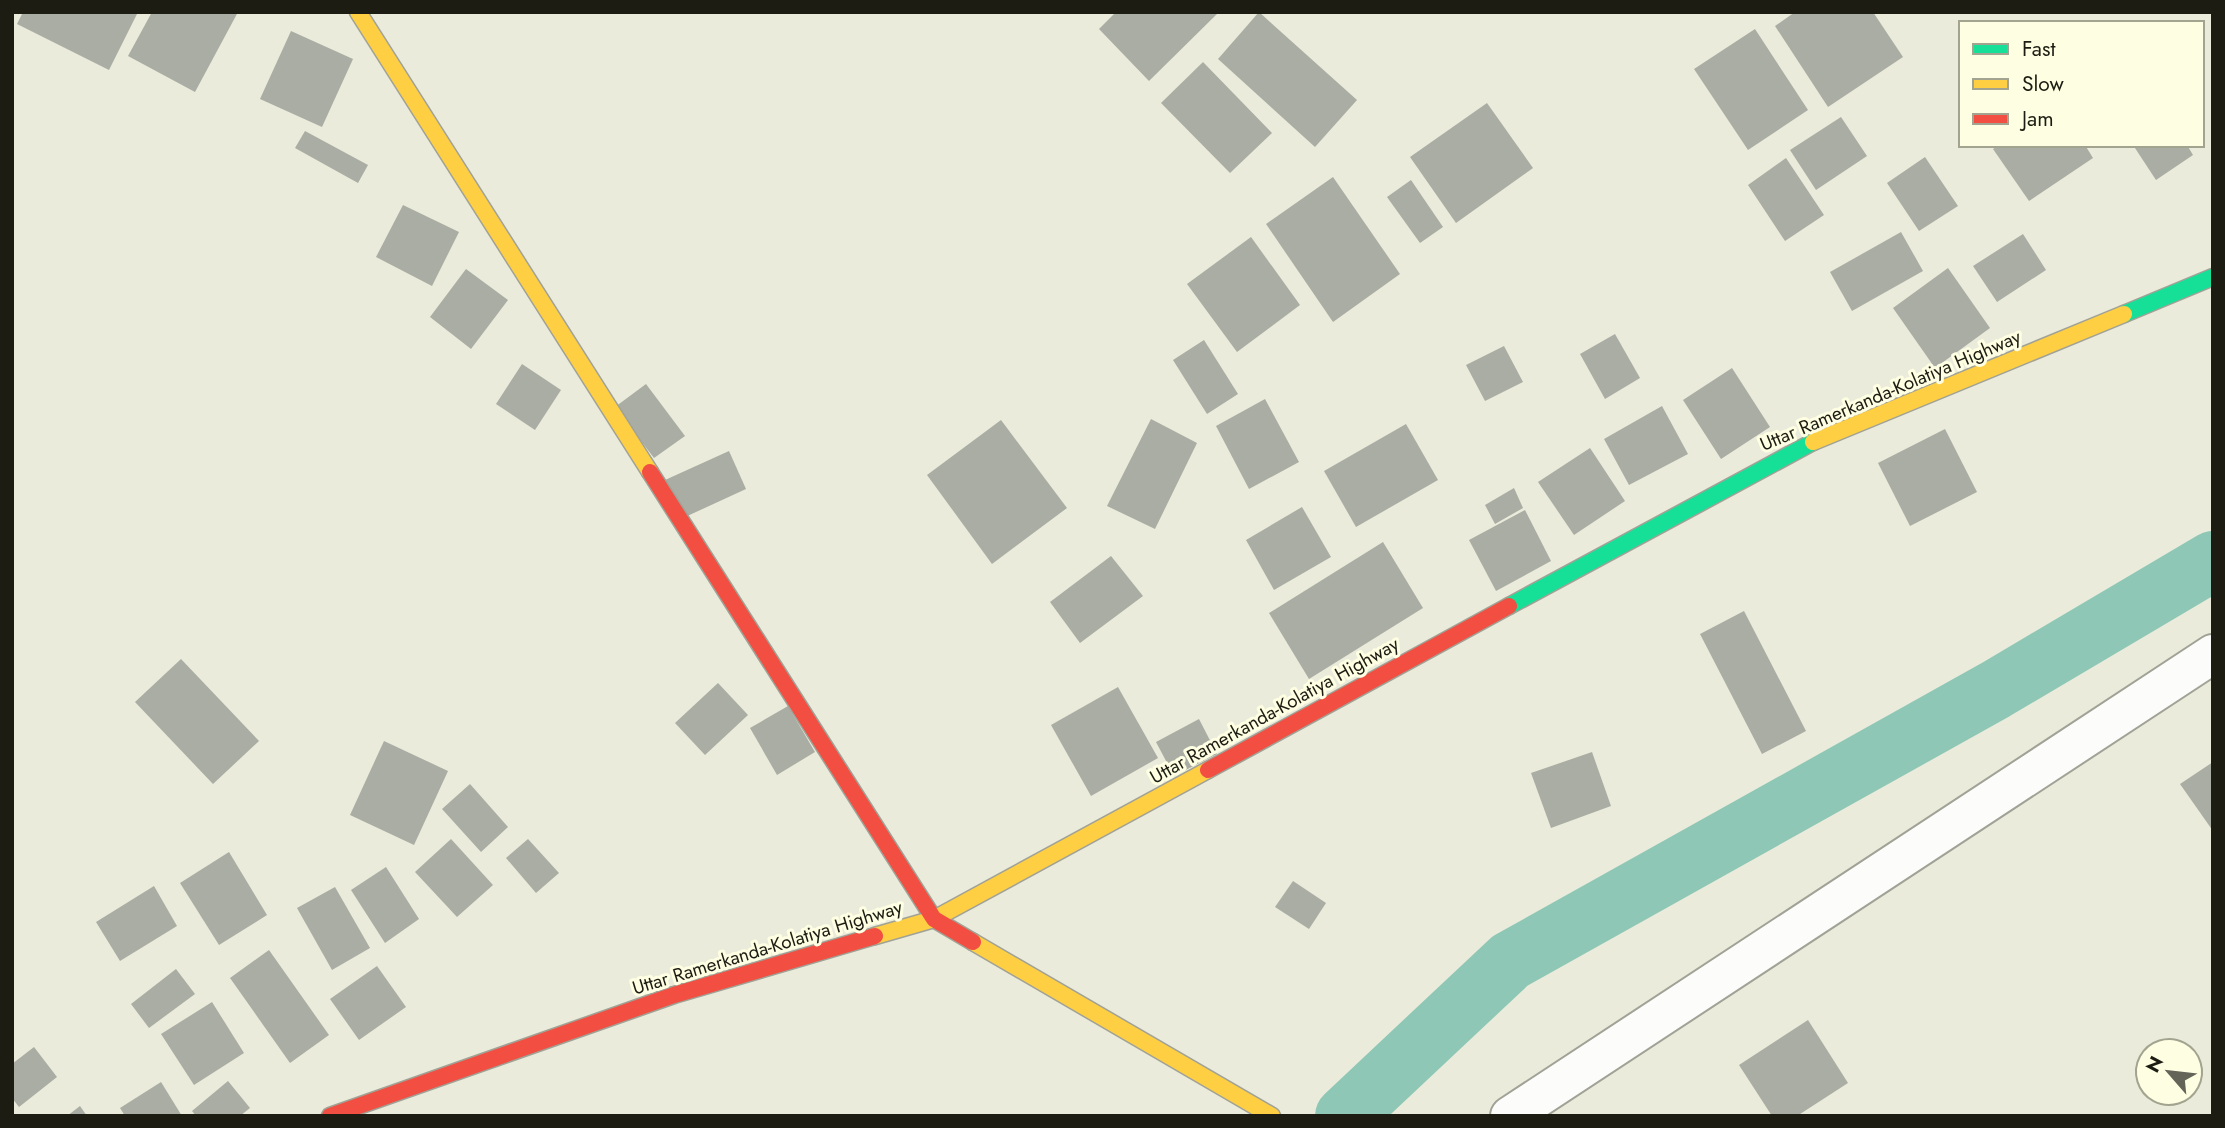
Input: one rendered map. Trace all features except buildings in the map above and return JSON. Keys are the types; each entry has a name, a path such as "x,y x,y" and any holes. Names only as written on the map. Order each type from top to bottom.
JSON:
{"street":[{"path":"358,12 933,919 1272,1116"},
{"name":"Uttar Ramerkanda-Kolatiya Highway","path":"330,1116 674,995 933,919 1802,447 2213,277"},
{"path":"1510,1116 2213,654"}],"waterway":[{"path":"1345,1116 1510,961 1995,690 2213,561"}],"traffic: fast":[{"path":"2124,314 2213,277"},
{"path":"1509,606 1813,442"}],"traffic: slow":[{"path":"358,12 650,472"},
{"path":"1813,442 2124,314"},
{"path":"875,936 934,919 1208,770"},
{"path":"973,942 1272,1116"}],"traffic: jam":[{"path":"650,472 934,919 973,942"},
{"path":"1208,770 1509,606"},
{"path":"330,1116 674,995 875,936"}]}
